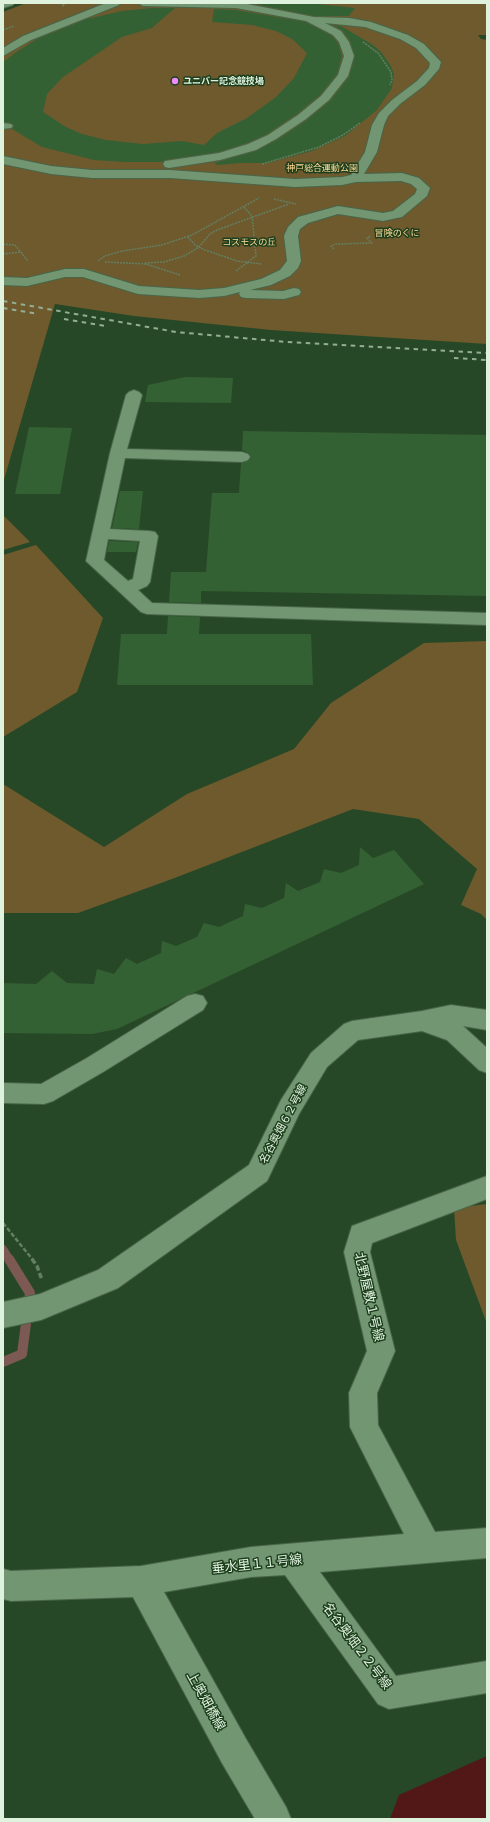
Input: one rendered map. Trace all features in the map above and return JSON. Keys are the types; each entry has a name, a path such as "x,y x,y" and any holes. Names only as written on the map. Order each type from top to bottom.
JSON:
{"street":[{"path":"3,5 9,3"},
{"path":"3,53 27,38 115,3"},
{"path":"143,3 178,5 236,5 323,20 366,24 404,36 420,46 436,62 434,69 421,83 396,102 383,115 378,124 371,152 362,165 356,178"},
{"path":"3,151 58,163 118,167 192,162 252,147 272,137 314,109 333,90 343,76 349,59 344,42 338,33 310,18"},
{"path":"3,160 51,170 92,174 170,174 295,183 342,181 356,178 402,177 415,181 424,188 421,196 397,214 383,217 338,210 322,213 302,220 294,226 291,236 294,260 293,265 285,273 266,282 224,292 199,294 138,290 84,273 65,273 27,282 3,281"},
{"path":"224,177 237,173"},
{"path":"210,293 284,295 294,292"},
{"path":"134,395 118,454 95,561 147,608 487,619"},
{"path":"118,454 242,457"},
{"path":"100,534 149,536 141,582 126,589"},
{"path":"3,1093 44,1094 95,1065 195,1003"},
{"name":"名谷奥畑６２号線","path":"9,1314 46,1305 108,1279 258,1173 290,1107 319,1060 352,1031 422,1021 450,1015 487,1020"},
{"path":"422,1021 487,1045"},
{"path":"455,1033 487,1063"},
{"name":"北野屋敷１号線","path":"427,1548 364,1427 363,1393 381,1351 357,1252 361,1235 487,1187"},
{"name":"垂水里１１号線","path":"3,1584 11,1586 141,1581 251,1562 487,1544"},
{"name":"名谷奥畑２２号線","path":"293,1560 390,1693 487,1677"},
{"name":"上奥畑橋線","path":"141,1581 234,1751 274,1819"}],"path":[{"path":"62,5 67,3"},
{"path":"361,41 378,53 391,72 392,80 389,87"},
{"path":"237,173 265,162 319,147 343,135 357,125"},
{"path":"255,181 260,193 264,196 289,204 296,204"},
{"path":"264,196 188,237 162,245 105,256 98,262 141,264 174,260 199,247 210,234 216,230 289,204"},
{"path":"232,272 248,263 256,256 253,218 244,206"},
{"path":"334,249 331,246 336,244 372,243 366,238 371,236"},
{"path":"188,237 199,247 222,257 248,263 282,263 294,260"},
{"path":"3,244 16,245 28,261"},
{"path":"3,254 22,252"},
{"path":"141,264 194,280 203,284 210,293"},
{"path":"3,1223 37,1266 46,1305"}],"green space":[{"name":"神戸総合運動公園","path":"26,3 487,3 487,35 478,35 481,39 487,40 487,344 271,330 134,316 55,304 3,483 3,12"},
{"path":"3,515 30,542 3,550"},
{"path":"36,545 103,618 77,692 3,737 3,555"},
{"path":"487,641 487,920 481,914 461,905 477,869 419,819 353,809 172,879 78,913 3,913 3,784 104,847 187,794 294,749 331,703 424,643"},
{"path":"487,1204 487,1324 456,1240 454,1208"}],"building":[{"path":"250,3 309,3 355,8 349,16 314,16"},
{"path":"152,8 175,8 152,28 122,37 63,77 47,94 43,112 66,127 82,134 106,140 143,144 182,141 204,145 217,133 247,118 276,97 294,78 307,53 292,39 276,31 252,25 212,22 214,9 236,10 306,22 332,36 338,43 342,56 337,74 320,95 297,114 267,134 247,143 219,152 165,160 162,162 94,160 42,147 12,129 14,126 12,123 3,122 3,62 37,39 87,19 122,11"},
{"path":"333,25 341,26 373,45 381,52 391,66 394,74 392,88 377,110 345,136 312,151 268,163 217,165 214,163 256,151 277,140 307,120 330,101 349,77 355,56 350,41 342,30"},
{"path":"185,377 233,378 231,403 145,402 148,385"},
{"path":"29,427 72,428 60,494 15,494"},
{"path":"243,431 487,435 487,596 201,591 201,603 169,602 171,572 206,572 212,493 239,493 241,463 248,461 251,458 249,453 242,450"},
{"path":"120,491 143,491 139,529 112,528"},
{"path":"109,541 138,542 136,552 107,552"},
{"path":"168,616 200,617 199,634 311,634 313,685 117,685 121,634 167,634"},
{"path":"360,847 373,858 394,850 424,884 117,1029 92,1034 3,1033 3,983 36,984 52,971 67,983 94,984 97,969 114,974 126,958 137,964 161,953 162,941 176,946 197,937 204,923 219,927 243,916 245,904 262,908 284,898 286,883 298,891 320,882 324,869 341,873 359,865"}],"waterway":[{"path":"3,1249 10,1260"},
{"path":"3,1362 22,1354 30,1293 9,1259"},
{"path":"423,1819 487,1789"}],"railway":[{"path":"3,301 176,332 287,342 487,353"},
{"path":"3,308 38,314"},
{"path":"64,319 105,326"},
{"path":"454,358 487,360"}],"place":[{"name":"ユニバー記念競技場","path":"175,81"}],"park label":[{"name":"冒険のくに","path":"397,233"},
{"name":"コスモスの丘","path":"249,242"}]}
